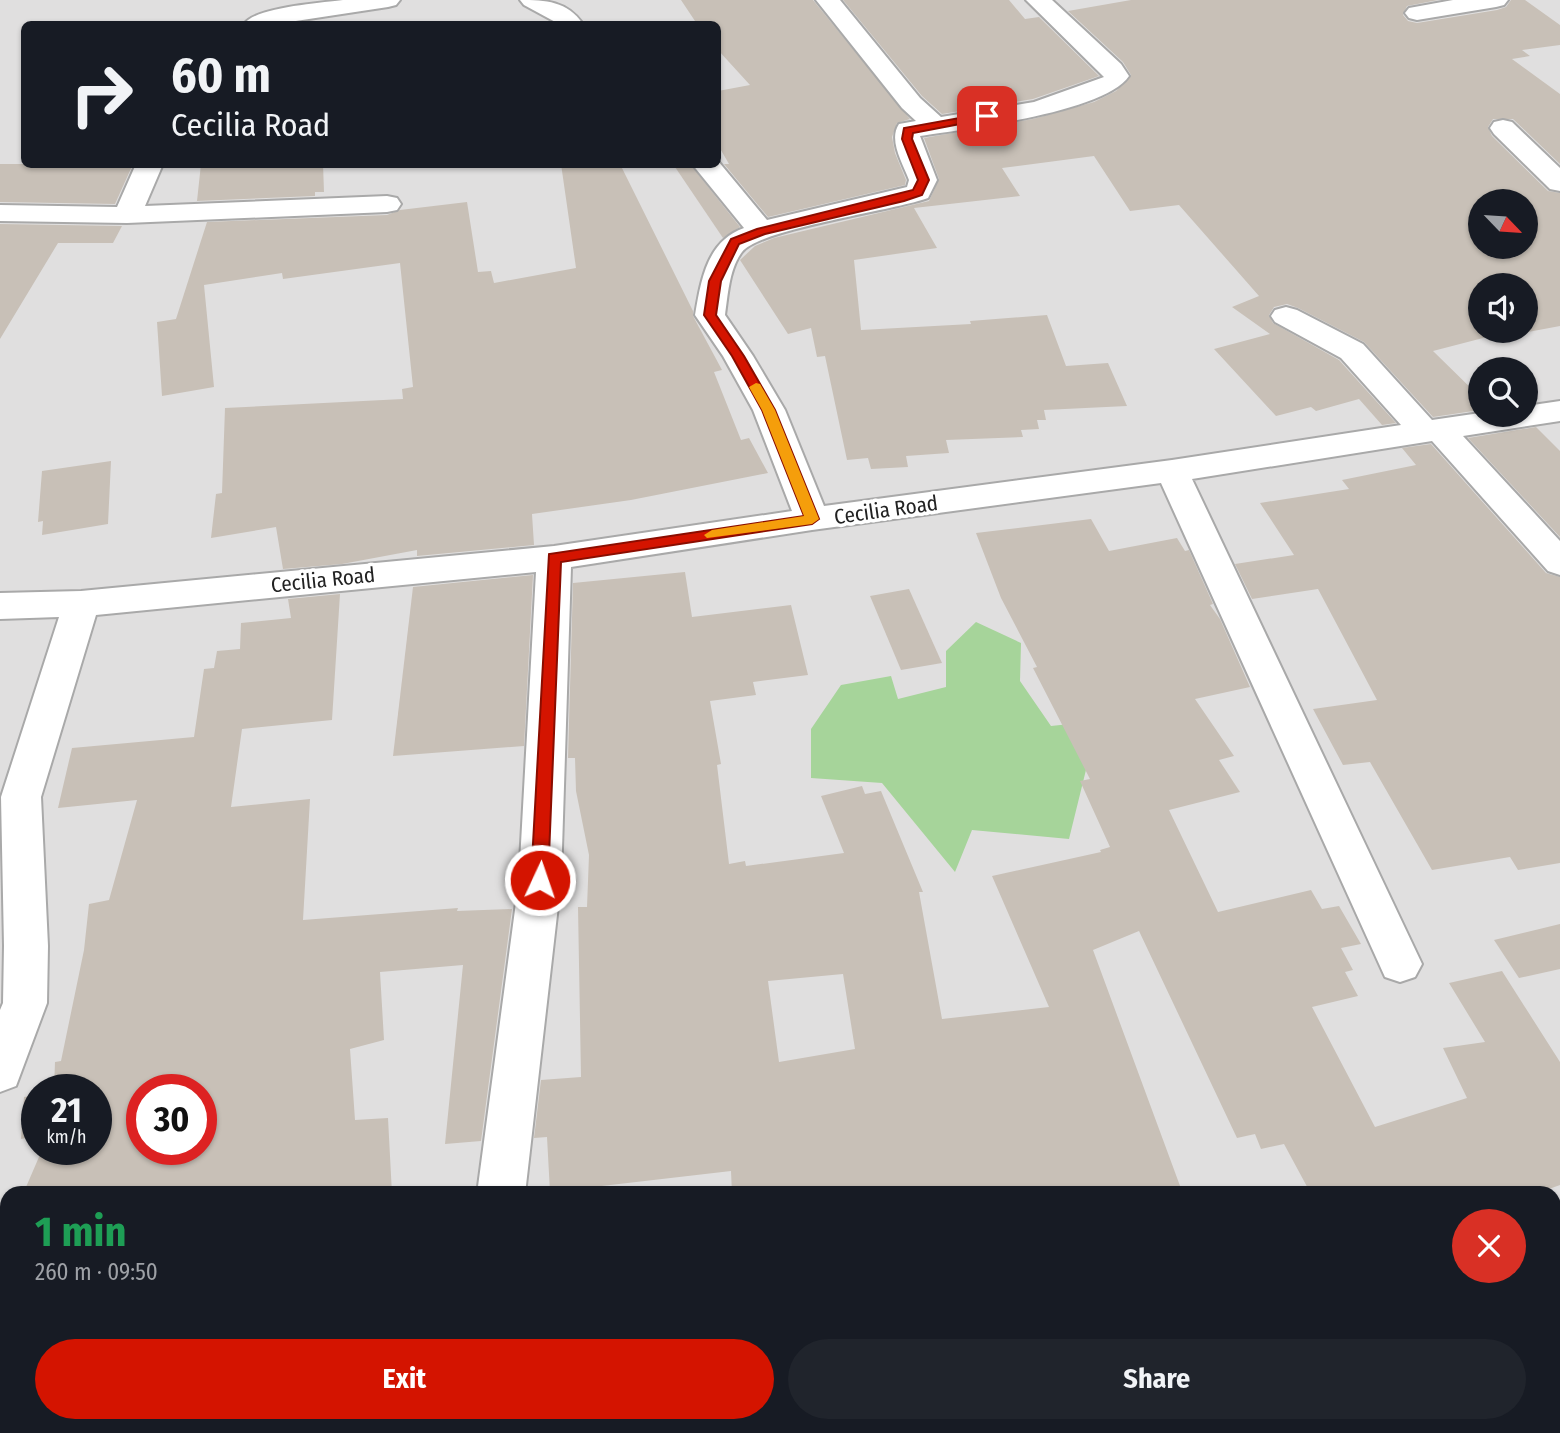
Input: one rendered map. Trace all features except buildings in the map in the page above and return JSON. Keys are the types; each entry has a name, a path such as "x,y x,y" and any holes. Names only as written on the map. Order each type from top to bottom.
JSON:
{"street":[{"path":"262,21 388,0"},
{"path":"533,0 563,15 568,21"},
{"path":"828,0 911,103 934,124"},
{"path":"812,519 769,410 738,356 710,315 715,281 735,242 761,231 900,199 918,192 923,180 907,139 908,130 1039,108 1108,86 1118,76 1038,0"},
{"path":"1417,13 1496,0"},
{"path":"1503,128 1560,183"},
{"path":"127,215 148,168"},
{"path":"710,168 761,231"},
{"path":"0,213 127,215 387,204"},
{"path":"1286,316 1352,351 1560,563"},
{"name":"Cecilia Road","path":"0,606 81,604 554,558 812,519 1172,471 1560,411"},
{"path":"1172,471 1400,964"},
{"path":"502,1186 540,880 554,558"},
{"path":"0,1072 25,1003 26,946 21,797 81,604"}],"shaded area":[{"path":"0,0 1560,0 1560,1186 0,1186"}],"green space":[{"path":"976,622 1021,643 1020,681 1051,726 1098,721 1069,839 972,830 955,872 882,783 811,778 811,729 841,685 891,676 898,699 946,687 946,651"}],"slow traffic":[{"path":"712,535 812,519 769,410 756,387"}],"route":[{"path":"540,880 554,558 812,519 769,410 738,356 710,315 715,281 724,259 735,242 761,231 900,199 918,192 923,180 907,139 908,130 987,116"}]}
